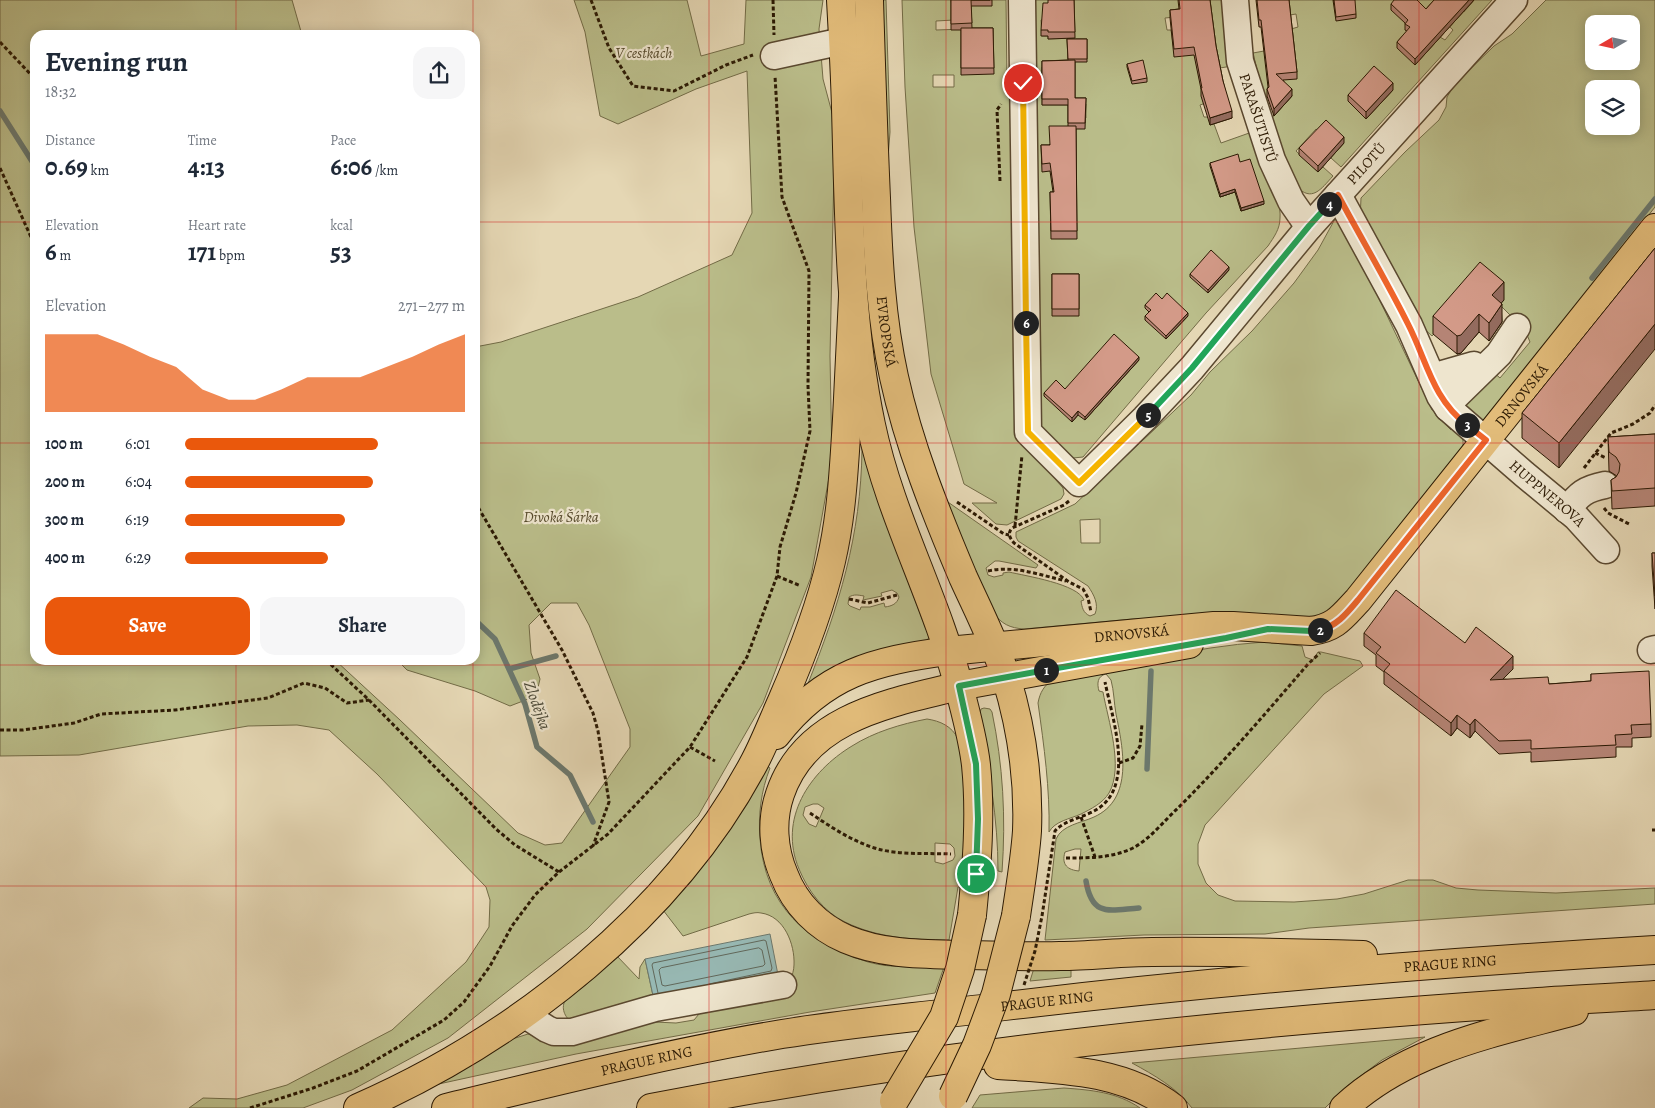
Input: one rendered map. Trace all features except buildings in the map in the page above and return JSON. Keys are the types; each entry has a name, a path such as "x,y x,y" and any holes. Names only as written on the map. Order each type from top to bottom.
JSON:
{"main road":[{"name":"EVROPSKÁ","path":"841,0 853,297 863,380 877,452 900,526 948,651 959,686 974,755 978,794 978,845 972,915 960,969 944,1017 892,1105"},
{"name":"EVROPSKÁ","path":"869,0 879,269 882,304 894,377 914,452 933,503 1006,677 1021,746 1026,799 1029,916 977,1045 949,1102"},
{"name":"DRNOVSKÁ","path":"756,760 793,714 812,696 851,674 887,661 908,656 994,646 1214,626 1311,631 1322,630 1339,621 1358,600 1655,228"},
{"path":"358,1108 425,1077 465,1053 524,1014 584,968 648,907 681,870 712,830 740,788 756,760 800,659 820,602 831,560 844,480 853,297"},
{"name":"DRNOVSKÁ","path":"1268,629 959,686 879,707 846,720 832,728 808,748 794,764 776,808 774,828 776,852 793,894 809,914 827,928 847,939 886,950 939,955 1060,956 1150,952 1532,957"},
{"name":"PRAGUE RING","path":"446,1108 618,1067 783,1034 1083,997 1284,977 1532,957 1655,950"},
{"path":"651,1108 750,1089 916,1063 1048,1046 1295,1021 1655,995"},
{"path":"1344,1108 1381,1080 1405,1065 1443,1049 1624,997"},
{"path":"916,1063 985,1064 1059,1069 1105,1076 1125,1082 1152,1094 1173,1108"}],"street":[{"path":"1022,0 1028,432 1079,483"},
{"name":"PARAŠUTISTŮ","path":"1235,0 1240,60 1272,160 1291,202 1309,226"},
{"name":"PILOTŮ","path":"1079,483 1192,368 1309,226 1514,0"},
{"path":"774,56 843,41"},
{"name":"HUPPNEROVA","path":"1338,195 1409,325 1440,396 1448,408 1576,517 1606,550"},
{"path":"1448,408 1455,397 1499,354 1517,327"},
{"path":"1432,378 1474,365"},
{"path":"1566,510 1579,495 1590,488 1604,496"},
{"path":"524,1014 554,1032 572,1032 655,1008 783,985"}],"path":[{"path":"591,0 609,48 633,86 674,91 726,65 752,55 774,56"},
{"path":"250,1108 313,1088 357,1071 444,1020 464,1002 490,966 512,926 535,895 559,872 608,834 690,747 747,657 777,576 780,547 796,493 810,430 808,271 782,197 774,56 773,0"},
{"path":"0,42 30,74"},
{"path":"0,168 30,235"},
{"path":"1582,471 1611,433 1633,424 1650,414 1655,405"},
{"path":"1015,527 1023,438 1028,432"},
{"path":"1595,452 1606,458"},
{"path":"1069,582 1014,543 1009,535 1010,531 1015,527 1064,505 1070,500 1079,483"},
{"path":"1604,496 1608,513 1629,524"},
{"path":"956,502 1004,534 1009,535"},
{"path":"480,511 562,650 593,714 598,731 609,802 593,846"},
{"path":"988,571 1011,568 1069,582 1078,586 1086,593 1091,612"},
{"path":"777,576 804,587"},
{"path":"849,599 868,603 897,595"},
{"path":"1066,858 1095,857 1120,853 1146,839 1192,794 1308,664 1326,648"},
{"path":"331,665 369,700 496,829 515,845 559,872"},
{"path":"1029,916 1055,831 1060,826 1100,807 1109,799 1116,785 1119,763 1117,744 1104,676"},
{"path":"0,730 23,730 74,723 101,714 175,710 268,698 304,683 325,688 347,703 369,700"},
{"path":"1119,763 1133,758 1140,746 1142,724"},
{"path":"690,747 715,761"},
{"path":"810,813 833,829 878,849 912,853 951,854"},
{"path":"1081,817 1095,857"}],"green space":[{"path":"0,0 292,0 301,30 30,30 30,665 340,665 518,833 545,845 562,843 630,747 630,729 589,625 577,603 551,603 529,625 531,653 540,679 536,696 510,706 475,691 407,670 402,665 480,665 480,346 501,342 638,297 732,255 752,213 747,71 696,89 618,124 600,116 585,32 574,0 687,0 701,56 744,44 746,0 823,0 819,29 823,79 835,124 830,356 832,461 811,577 763,703 698,816 587,929 448,1038 352,1090 303,1108 189,1108 203,1098 237,1099 287,1085 392,1030 466,962 489,927 490,900 486,887 377,774 329,730 297,725 248,726 79,755 0,756"},
{"path":"881,0 886,0 890,132 887,171"},
{"path":"902,0 951,0 954,20 936,21 936,30 965,29 971,6 992,0 1006,0 1007,86 1011,87 1015,436 1016,432 1063,488 1064,494 1061,499 1007,525 996,524 972,503 997,503 964,484 931,374 914,227 905,87","holes":["933,75 954,75 954,87 933,87"]},
{"path":"1033,0 1225,0 1232,66 1220,68 1222,80 1203,104 1200,105 1204,117 1207,117 1214,124 1221,143 1252,132 1278,199 1280,218 1276,233 1268,246 1206,313 1083,457 1073,458 1036,421","holes":["1048,9 1074,38 1048,39 1048,36 1042,36 1041,20","1186,16 1175,57 1171,30 1167,30 1165,18","1042,67 1075,104 1086,104 1086,118 1070,119 1070,105 1042,105","1250,163 1241,211 1235,192 1220,197"]},
{"path":"1288,0 1399,0 1408,26 1405,30 1414,34 1441,37 1445,40 1453,30 1434,12 1425,21 1410,0 1450,0 1464,12 1474,0 1492,0 1341,167 1331,158 1320,132 1316,129 1296,151 1318,172 1323,167 1333,176 1312,194 1302,191 1296,186 1270,120 1292,96 1279,84 1264,99 1253,53 1264,51 1291,29 1298,27 1296,14 1290,15"},
{"path":"1546,0 1655,0 1655,207 1488,419 1479,421 1460,408 1491,370 1500,378 1530,342 1525,330 1500,305 1480,280 1432,336 1420,325 1360,220 1361,198 1439,120 1446,107 1447,97 1455,84 1494,46 1512,34"},
{"path":"1335,219 1342,221 1432,410 1451,430 1454,427 1457,430 1462,437 1463,443 1462,450 1336,606 1321,617 1305,620 1269,616 1132,619 1024,629 1014,628 999,620 993,612 945,500 1038,565 1036,568 995,561 986,568 988,575 994,577 1009,572 1062,585 1080,594 1084,600 1081,601 1082,608 1086,613 1090,616 1095,614 1096,603 1088,586 1018,541 1016,532 1075,504 1191,395 1210,372 1252,331 1294,283 1318,250","holes":["1100,519 1100,543 1081,543 1080,520"]},
{"path":"862,449 864,449 883,515 929,637 927,641 807,686 829,627 846,570 853,541 861,481","holes":["892,590 899,597 897,601 888,607 885,607 884,603 870,607 861,607 860,610 848,604 849,597 853,595 864,596 863,600 882,596 881,593"]},
{"path":"1264,642 1302,646 1305,657 1313,660 1318,652 1321,652 1360,661 1363,666 1324,694 1205,825 1198,844 1198,864 1206,883 1218,895 1235,901 1294,902 1337,899 1364,894 1408,880 1433,880 1456,888 1556,893 1655,888 1655,904 1309,928 1265,934 1144,935 1045,940 1056,839 1067,827 1094,817 1107,809 1115,798 1120,785 1123,757 1112,684 1106,674 1099,678 1098,686 1099,691 1103,692 1114,743 1115,770 1113,782 1109,793 1100,803 1081,814 1055,825 1049,832 1048,784 1038,703 1043,690 1053,679 1158,657 1237,644","holes":["1081,849 1079,871 1066,866 1064,860 1065,852"]},
{"path":"981,709 990,709 992,712 1001,771 1004,831 1002,872 998,871 995,813 979,717"},
{"path":"927,719 949,727 958,739 961,752 965,816 964,887 958,887 949,940 884,935 858,928 837,918 812,893 799,869 793,850 792,832 795,815 811,783 823,769 860,741 888,729","holes":["818,804 824,808 816,827 809,824 803,815 805,807","935,843 950,844 954,848 955,856 953,860 943,864 935,862"]},
{"path":"767,766 770,768 764,785 761,803 760,839 770,884 780,902 808,932 846,954 887,966 944,967 935,993 810,1012 576,1054 425,1087 506,1041 528,1034 550,1041 633,1021 676,1023 694,1020 704,1008 791,980 794,967 793,948 782,925 769,915 760,913 750,914 683,936 663,910 693,878 720,842"},
{"path":"616,955 639,979 640,967 645,959 654,1000 572,1023 564,1012 564,1002 582,988"},
{"path":"1034,968 1071,968 1071,977 1030,981"},
{"path":"1425,1037 1382,1060 1346,1087 1325,1108 1192,1108 1172,1088 1132,1063"},
{"path":"1064,1088 1113,1095 1140,1108 972,1108 980,1095"}],"water":[{"path":"770,934 778,975 654,1000 645,959"}],"waterway":[{"name":"Zlodějka","path":"0,111 30,158"},
{"path":"1592,278 1655,199"},
{"name":"Zlodějka","path":"480,625 495,639 525,704 537,747 570,775 593,822"},
{"path":"509,669 556,656"},
{"path":"1147,769 1151,671"},
{"path":"1086,881 1089,893 1098,906 1111,910 1139,908"}],"route":[{"path":"976,874 978,845 976,764 959,686 1268,629 1311,631 1322,630 1332,626 1358,600 1486,440 1460,420 1448,408 1440,396 1409,325 1338,195 1309,226 1192,368 1079,483 1028,432 1023,83"}],"park label":[{"name":"V cestkách","path":"644,53"},
{"name":"Divoká Šárka","path":"561,517"}]}
